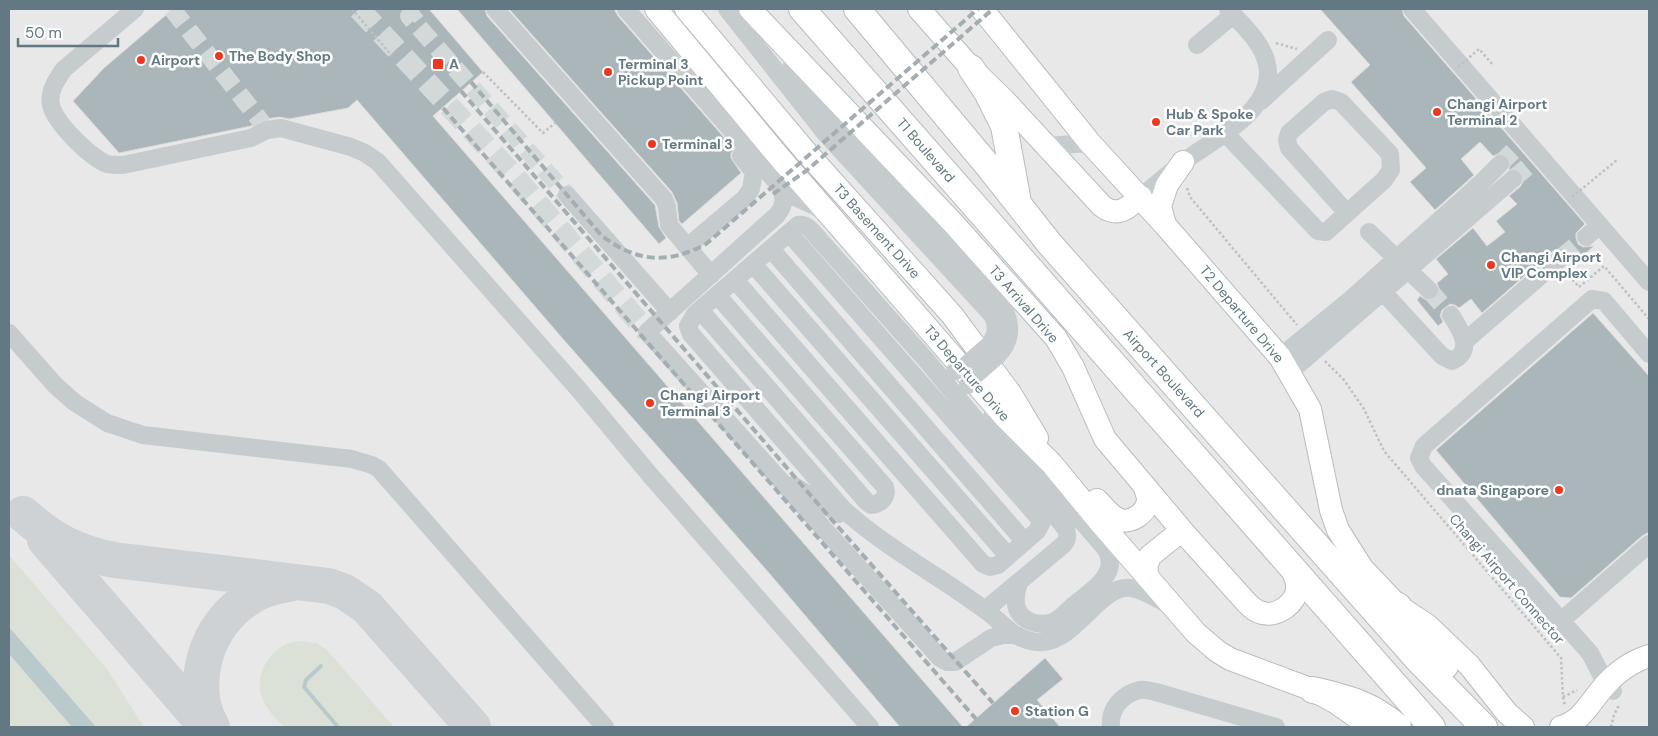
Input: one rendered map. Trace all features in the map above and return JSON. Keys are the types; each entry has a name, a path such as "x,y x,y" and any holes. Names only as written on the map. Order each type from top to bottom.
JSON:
{"highway":[{"name":"T1 Boulevard","path":"802,9 1051,292"},
{"name":"Airport Boulevard","path":"857,9 1073,270 1406,647 1484,727"},
{"path":"971,68 987,92 1004,126 1028,242 1051,292 1432,727"},
{"path":"1398,606 1454,679 1484,727"},
{"path":"1313,690 1368,706 1398,727"}],"main road":[{"name":"T3 Departure Drive","path":"656,9 973,385 1055,468 1196,633 1217,651 1249,667 1313,690"},
{"name":"T3 Basement Drive","path":"686,9 806,152 952,315 1010,393 1055,468"},
{"path":"920,9 971,68 1004,100 1106,210 1112,212 1122,211 1141,198"},
{"name":"T2 Departure Drive","path":"982,9 1090,143 1165,225 1285,365 1310,409 1327,496 1338,530 1362,568 1398,606 1427,625 1469,665 1507,713 1523,727"},
{"name":"T3 Arrival Drive","path":"751,10 953,223 1056,338 1073,367 1105,439 1145,488 1246,602 1255,610 1264,614 1275,613 1281,610 1293,600 1298,590 1292,569"},
{"path":"1165,225 1160,206 1167,185 1185,171"},
{"path":"1055,468 1092,494 1118,520 1132,520 1143,511 1148,499 1145,488"},
{"path":"1148,577 1146,567 1150,556 1176,534 1185,534"},
{"path":"1565,726 1585,713 1630,664 1649,656"},
{"path":"1596,727 1597,712 1610,687 1649,667"},
{"path":"1313,690 1335,702 1370,727"}],"lane":[{"path":"135,9 64,69 56,81 51,95 51,105 55,115 89,154 108,164 122,165 251,138 265,127 296,131 366,152 378,162 580,390 650,475 870,727"},
{"path":"494,9 664,199 669,225 710,275"},
{"path":"613,9 754,172 751,189 745,198 687,247"},
{"path":"626,9 780,186 793,196 831,216"},
{"path":"727,9 824,133 993,316 996,330 992,351 974,377 973,385 966,394 967,401 976,419"},
{"path":"1412,9 1649,282"},
{"path":"751,10 819,102 1004,308 1009,323 1008,338 1005,346 955,371 944,372 928,362"},
{"path":"1197,46 1231,12 1255,38 1265,60 1268,72 1266,88 1257,105"},
{"path":"1141,198 1185,171 1328,40"},
{"path":"1265,60 1277,65 1294,65 1310,56"},
{"path":"1226,134 1318,231 1326,232 1384,180 1391,170 1392,161 1390,154 1341,102 1332,99 1324,102 1289,132 1287,140 1289,148 1347,213"},
{"path":"1046,146 1090,143"},
{"path":"1355,306 1383,292 1402,266 1464,198 1500,164"},
{"path":"1285,365 1402,266 1476,212 1513,179"},
{"path":"1480,184 1492,197"},
{"path":"780,186 784,194 784,201 777,215 647,332 940,658 947,662 955,662 991,638 1015,635"},
{"path":"566,195 670,312"},
{"path":"1464,198 1476,212"},
{"path":"872,534 842,509 691,334 688,326 700,310 798,225 802,224 807,226 928,362 1066,529 1068,534 1064,545 985,610"},
{"path":"1586,237 1600,225"},
{"path":"1369,232 1402,266 1429,290"},
{"path":"735,280 983,564 990,568 998,565 1025,542 1042,524 1038,517 789,233"},
{"path":"771,249 1025,542"},
{"path":"1464,342 1559,260"},
{"path":"753,264 1008,556"},
{"path":"1383,292 1444,358 1455,360 1460,355 1464,342 1461,330 1451,315"},
{"path":"1610,687 1590,653 1424,466 1419,458 1424,446 1583,294 1592,299 1604,301 1649,354"},
{"path":"700,310 866,501 871,505 884,498 885,487 717,295"},
{"path":"9,333 55,385 74,402 108,423 143,435 352,459 372,464 389,478 605,727"},
{"path":"973,385 994,420 1105,548 1111,560 1110,568 1103,580 1054,622 1033,622 1024,619 1018,612 1016,592 1020,582"},
{"path":"776,474 872,534 985,610 1015,635 1028,640 1048,641 1065,633 1118,589 1125,588 1141,591 1174,606"},
{"path":"1562,620 1649,544"},
{"path":"1111,727 1110,719 1118,702 1128,694 1142,690 1156,692 1276,727"}],"path":[{"path":"352,9 392,56"},
{"path":"1458,67 1478,49 1494,66"},
{"path":"484,72 543,133 555,122"},
{"path":"1572,197 1616,160"},
{"path":"1185,171 1186,188 1190,197 1297,326"},
{"path":"1559,260 1583,294 1604,266 1649,319"},
{"name":"Changi Airport Connector","path":"1324,360 1344,380 1364,409 1384,451 1561,658 1565,726"}],"shaded area":[{"path":"9,9 1649,9 1649,727 9,727"},
{"path":"9,555 107,669 144,727 96,727 9,627"},
{"path":"9,627 96,727 72,727 9,654"},
{"path":"301,641 316,643 327,650 394,727 284,727 266,706 262,698 260,680 266,663 278,649 286,644"},
{"path":"9,654 72,727 9,727"}],"building":[{"name":"Changi Airport Terminal 3","path":"173,9 429,9 483,72 433,116 963,727 900,727 769,573 563,339 357,100 348,108 289,119 280,117 266,119 251,126 119,153 73,101 104,68"},
{"path":"457,9 485,9 487,16 655,205 659,227 666,238 659,244"},
{"path":"509,9 614,9 618,16 734,149 731,153 731,158 741,173 682,224 679,221 677,203 672,192"},
{"name":"Changi Airport Terminal 2","path":"1320,9 1402,9 1404,16 1585,224 1576,233 1578,244 1583,247 1594,246 1569,268 1571,256 1569,251 1564,248 1554,250 1482,313 1471,299 1459,308 1450,304 1442,310 1440,316 1443,322 1438,326 1417,300 1420,296 1426,300 1432,300 1439,293 1437,283 1448,274 1436,259 1473,228 1487,246 1505,232 1496,221 1517,204 1509,196 1520,187 1523,177 1517,169 1509,170 1510,162 1507,156 1498,154 1493,156 1480,142 1461,159 1474,175 1435,210 1410,182 1426,168 1351,82 1370,65"},
{"name":"dnata Singapore","path":"1593,313 1649,376 1649,532 1571,598 1560,597 1436,450"},
{"name":"Station G","path":"1045,658 1063,679 1037,700 1060,727 966,727"}],"waterway":[{"path":"321,666 306,680 304,687 338,727"}],"taxiway":[{"path":"23,514 54,538 76,549 100,557 329,586 345,592 367,607 473,727"},
{"path":"45,540 207,727"},
{"path":"212,727 203,705 201,678 205,658 212,640 222,623 235,609 251,597 269,589 289,584"}],"tunnel":[{"path":"172,9 263,124"},
{"path":"359,9 516,178 647,332"},
{"path":"418,9 409,16 567,195"},
{"path":"1500,164 1523,141"},
{"path":"1513,179 1538,158"},
{"path":"1561,258 1586,237"},
{"path":"1429,290 1451,315"}],"railway":[{"path":"471,82 601,235 627,251 652,258 665,258 692,251 706,244 978,9"},
{"path":"773,194 806,171 993,9"},
{"path":"461,91 993,703"},
{"path":"443,108 976,719"}],"place":[{"name":"The Body Shop","path":"219,56"},
{"name":"Airport","path":"141,60"},
{"name":"A","path":"438,64"},
{"name":"Terminal 3 Pickup Point","path":"608,72"},
{"name":"Changi Airport Terminal 2","path":"1437,112"},
{"name":"Hub & Spoke Car Park","path":"1156,122"},
{"name":"Terminal 3","path":"652,144"},
{"name":"Changi Airport VIP Complex","path":"1491,265"},
{"name":"Changi Airport Terminal 3","path":"650,403"},
{"name":"dnata Singapore","path":"1559,490"},
{"name":"Station G","path":"1015,711"}]}
